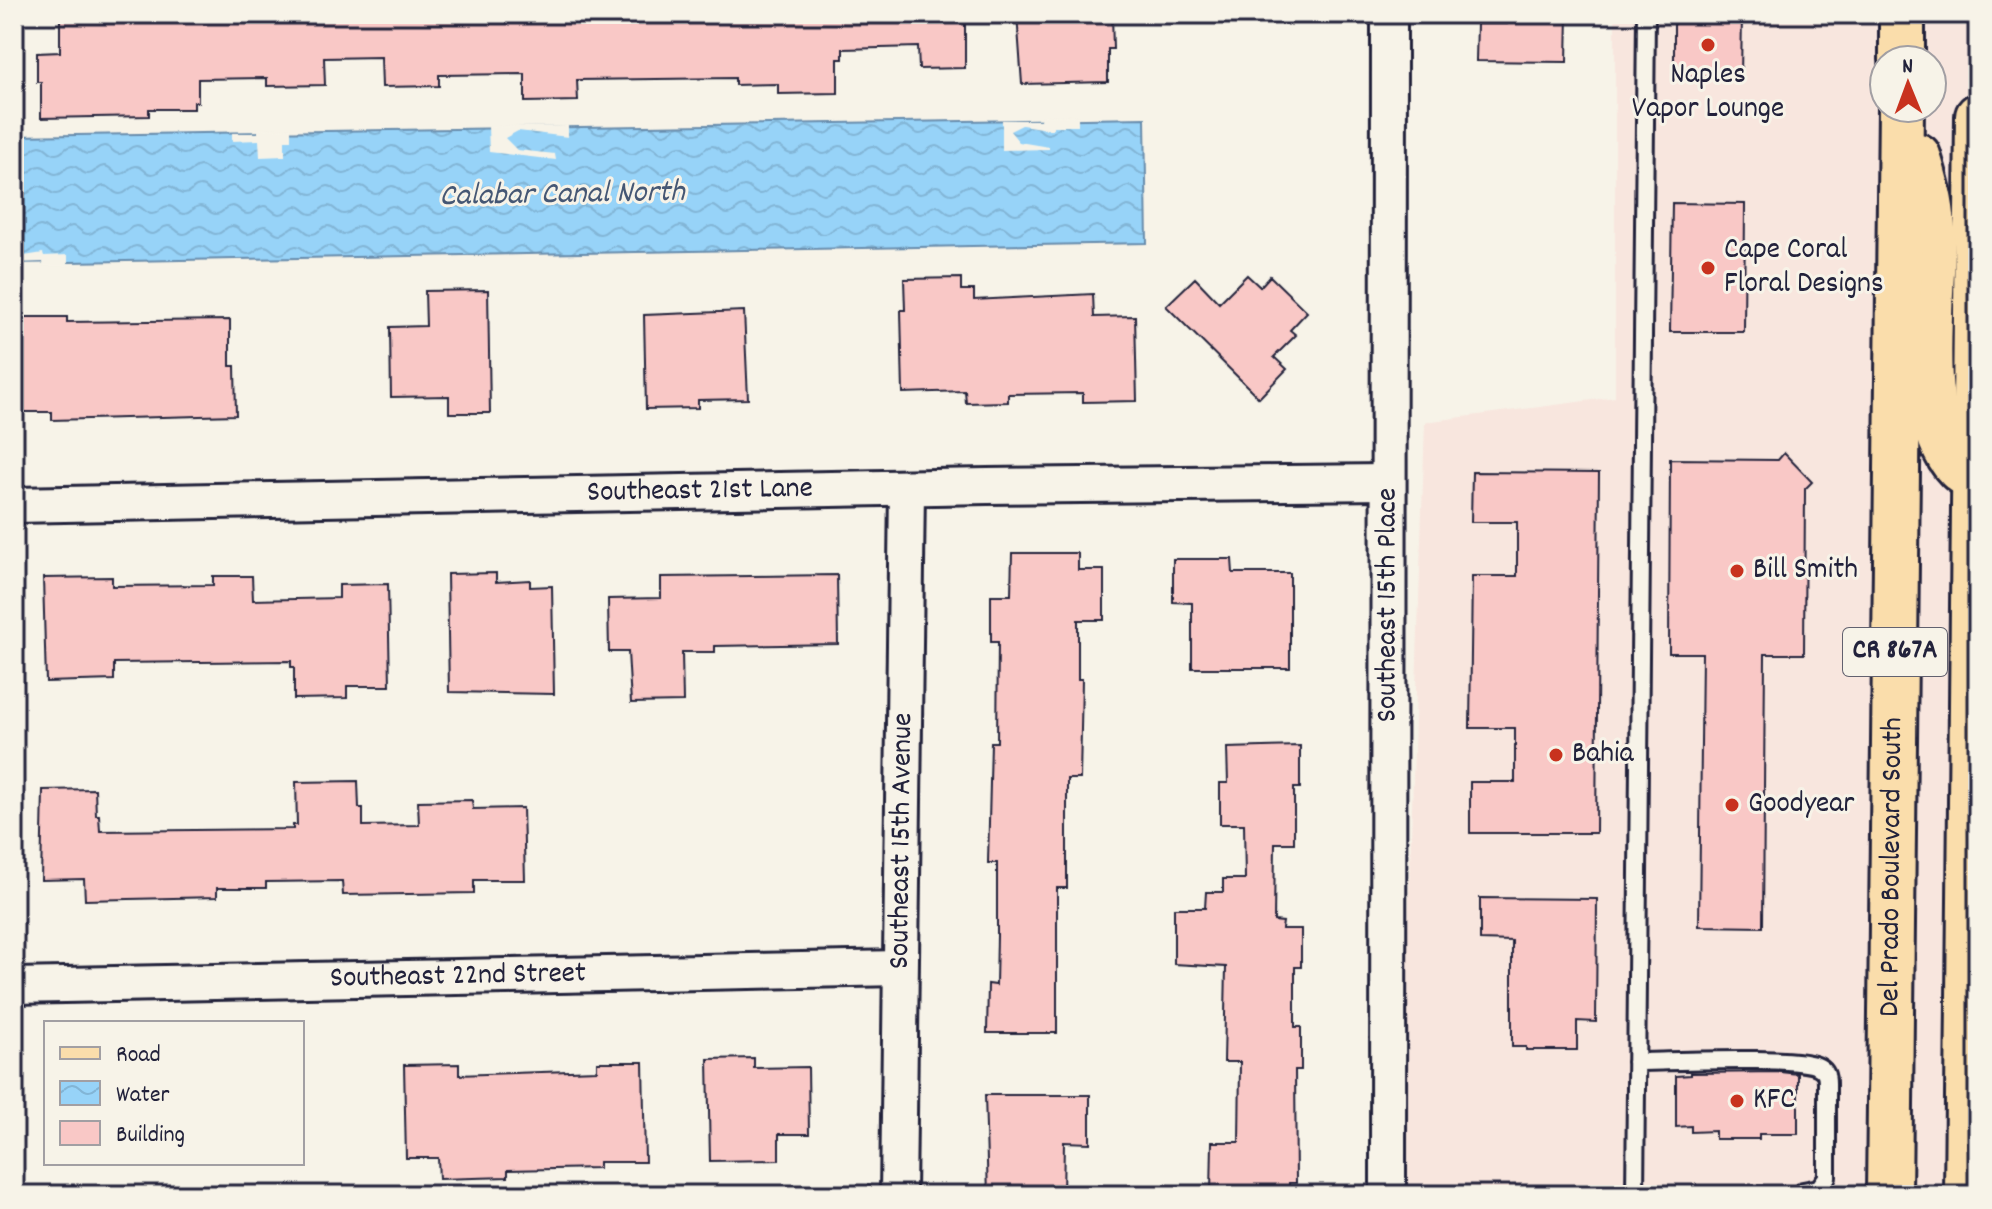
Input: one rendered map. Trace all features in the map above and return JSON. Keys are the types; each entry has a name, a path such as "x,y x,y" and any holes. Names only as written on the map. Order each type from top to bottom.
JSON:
{"main road":[{"path":"1902,14 1902,44"},
{"name":"CR 867A","path":"1967,1195 1978,116"},
{"name":"Del Prado Boulevard South","path":"1889,1195 1902,124"},
{"path":"1907,124 1927,184 1933,227 1930,397 1949,456 1959,470 1974,479"}],"street":[{"name":"Southeast 15th Place","path":"1388,1195 1389,14"},
{"name":"Southeast 21st Lane","path":"14,505 1387,482"},
{"name":"Southeast 15th Avenue","path":"898,1195 907,488"},
{"name":"Southeast 22nd Street","path":"14,986 900,968"}],"lane":[{"path":"1635,1195 1646,14"},
{"path":"1636,1062 1795,1061 1822,1069 1827,1074 1827,1177 1819,1188 1803,1191"}],"shaded area":[{"path":"1615,14 1978,14 1978,1195 1399,1195 1425,422 1615,397"}],"water":[{"name":"Calabar Canal North","path":"1145,118 1147,243 14,263 14,136"}],"pier":[{"path":"1078,115 1078,126 1053,126 1053,130 1022,125 1010,131 1019,142 1049,149 1002,150 1002,120 1041,120 1042,116"},
{"path":"568,126 568,137 518,131 505,138 517,150 555,154 556,160 489,152 488,127"},
{"path":"291,128 291,140 285,140 285,156 260,157 259,140 232,141 232,133"},
{"path":"43,253 44,256 68,255 68,266 44,266 43,262 14,263 14,255"}],"building":[{"path":"60,14 965,14 965,68 919,69 918,47 843,49 843,59 838,59 838,93 778,94 778,84 735,85 735,78 577,80 578,101 525,102 525,74 439,75 439,86 382,87 381,57 324,58 325,85 267,86 267,78 198,79 198,102 194,102 194,109 149,109 149,116 41,118 37,53 60,52"},
{"path":"1017,14 1112,14 1113,49 1108,49 1108,82 1022,84"},
{"path":"1507,14 1568,14 1567,62 1476,61 1477,24 1507,24"},
{"name":"Naples Vapor Lounge","path":"1674,14 1742,14 1741,76 1674,76"},
{"name":"Cape Coral Floral Designs","path":"1672,203 1745,204 1744,332 1670,332"},
{"path":"1247,275 1260,287 1270,276 1307,312 1290,330 1296,335 1274,357 1287,369 1259,398 1166,306 1195,278 1219,303"},
{"path":"961,278 961,290 974,290 974,300 1093,294 1094,317 1135,316 1137,401 1083,402 1083,393 1008,394 1008,402 966,403 965,391 903,393 901,310 905,310 904,279"},
{"path":"488,290 490,413 449,413 449,396 391,397 390,327 426,326 425,291"},
{"path":"744,311 748,399 698,400 698,408 646,409 644,315"},
{"path":"14,317 67,317 67,322 230,320 230,366 235,366 236,415 52,420 52,412 14,412"},
{"name":"Bill Smith","path":"1784,453 1812,482 1805,489 1804,654 1765,654 1763,927 1699,926 1702,653 1669,653 1670,459 1778,460"},
{"path":"1472,472 1599,473 1596,833 1470,833 1470,782 1515,782 1515,728 1470,728 1472,576 1517,576 1517,522 1471,522"},
{"path":"1012,553 1078,553 1078,570 1104,570 1104,620 1078,620 1078,679 1082,679 1080,779 1067,779 1067,888 1057,888 1057,1033 987,1033 988,984 996,985 997,936 997,863 988,863 991,742 997,742 998,642 991,642 991,595 1011,595"},
{"path":"1173,559 1232,559 1233,573 1290,573 1290,668 1192,668 1192,603 1173,602"},
{"path":"496,573 496,582 530,580 530,587 552,586 554,694 449,692 447,574"},
{"path":"837,575 838,644 715,646 715,652 682,652 683,702 631,703 628,652 609,652 608,599 661,598 661,577"},
{"path":"213,576 252,576 253,600 339,598 339,585 388,584 390,686 347,686 347,698 294,699 294,667 291,667 291,661 114,663 114,680 46,682 43,578 112,577 112,586 213,585"},
{"path":"1300,746 1300,788 1294,788 1294,843 1275,843 1274,921 1283,922 1282,929 1301,929 1301,967 1295,967 1295,1027 1301,1027 1301,1070 1295,1070 1296,1183 1289,1183 1289,1195 1211,1195 1212,1142 1239,1142 1240,1062 1224,1062 1226,967 1174,964 1174,908 1205,908 1206,892 1223,892 1223,879 1245,879 1244,824 1220,824 1220,783 1228,783 1227,748"},
{"path":"358,781 363,826 419,825 418,801 472,800 473,809 523,808 525,880 474,880 474,893 343,895 342,881 266,882 266,888 217,888 217,897 85,900 84,879 41,880 43,790 95,789 100,831 293,829 293,825 297,825 296,782"},
{"path":"1480,898 1597,899 1596,1022 1577,1021 1577,1050 1512,1047 1512,941 1480,940"},
{"path":"754,1058 754,1068 808,1067 809,1134 779,1134 779,1160 710,1161 708,1059"},
{"path":"597,1062 643,1062 645,1162 599,1162 599,1168 508,1170 508,1177 439,1179 438,1158 406,1158 404,1065 459,1064 459,1075 597,1070"},
{"name":"KFC","path":"1691,1073 1798,1074 1798,1134 1759,1134 1759,1139 1715,1139 1715,1131 1691,1132 1691,1126 1676,1127 1676,1076"},
{"path":"985,1095 1090,1095 1090,1143 1064,1142 1063,1195 988,1195"}],"place":[{"name":"Naples Vapor Lounge","path":"1708,45"},
{"name":"Cape Coral Floral Designs","path":"1708,268"},
{"name":"Bill Smith","path":"1737,571"},
{"name":"Bahia","path":"1556,755"},
{"name":"Goodyear","path":"1732,805"},
{"name":"KFC","path":"1737,1101"}]}
